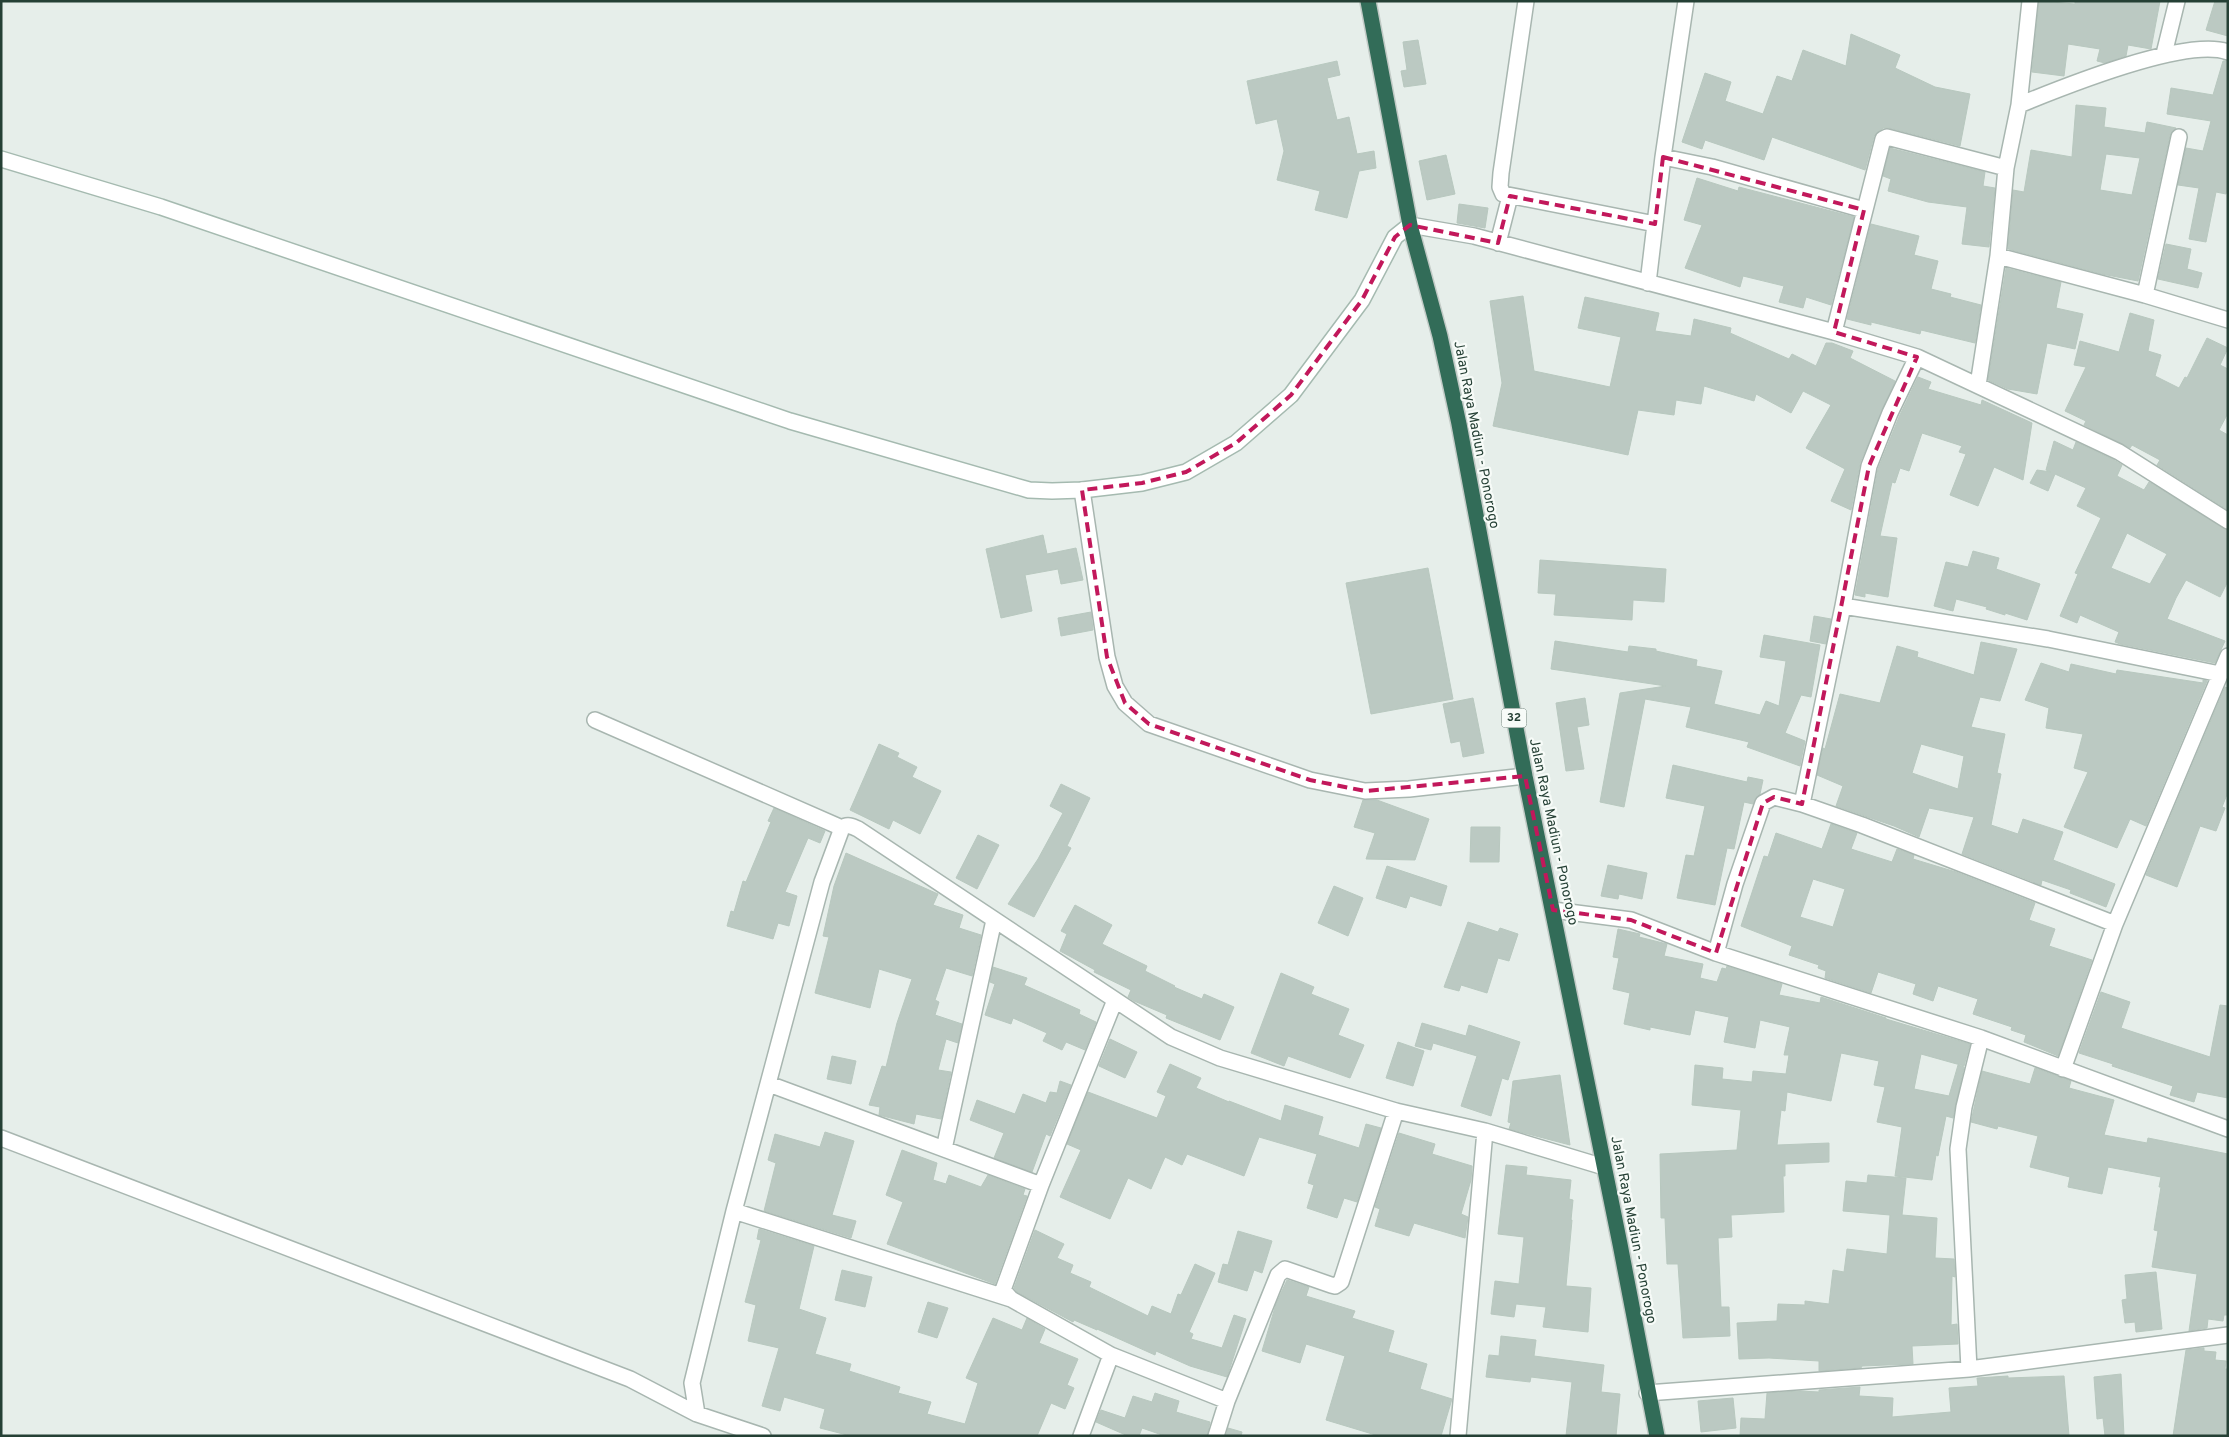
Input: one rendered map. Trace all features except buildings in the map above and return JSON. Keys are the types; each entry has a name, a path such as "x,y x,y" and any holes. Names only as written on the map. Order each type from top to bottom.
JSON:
{"highway":[{"name":"Jalan Raya Madiun - Ponorogo","path":"1368,1 1410,225 1440,336 1455,406 1524,776 1553,910 1657,1436"}],"street":[{"path":"1526,1 1501,173 1500,187 1504,194 1655,224"},
{"path":"1648,283 1663,157 1686,1"},
{"path":"1978,385 1998,256 2006,168 2020,105 2030,1"},
{"path":"2164,54 2177,1"},
{"path":"2020,105 2164,54 2207,49 2228,52"},
{"path":"1834,332 1884,137 2006,168"},
{"path":"2145,295 2179,137"},
{"path":"1663,157 1712,167 1864,210"},
{"path":"1,159 161,207 790,421 1029,490 1052,492 1142,483 1186,472 1236,443 1291,395 1362,300 1395,236 1410,225 1474,236 1834,332 1917,357 2119,452 2228,521"},
{"path":"1498,243 1510,196"},
{"path":"1998,256 2145,295 2228,320"},
{"path":"1802,804 1843,606 1869,466 1890,413 1917,357"},
{"path":"1082,490 1107,658 1115,686 1125,703 1149,724 1310,780 1364,791 1409,789 1524,776"},
{"path":"1843,606 2048,639 2220,674"},
{"path":"2063,1069 2115,924 2228,656"},
{"path":"595,720 842,828 850,826 858,829 1171,1037 1205,1053 1396,1111 1485,1132 1604,1167"},
{"path":"1716,953 1736,884 1763,803 1774,797 1802,804 2115,924"},
{"path":"697,1414 692,1383 734,1211 822,882 842,828"},
{"path":"1553,910 1631,920 1716,953 1981,1038 2228,1129"},
{"path":"944,1149 994,920"},
{"path":"1115,1000 1040,1185 1003,1284 1004,1293 1111,1355 1227,1401"},
{"path":"1969,1369 1958,1149 1964,1107 1981,1038"},
{"path":"769,1084 1040,1185"},
{"path":"1216,1436 1227,1401 1278,1275 1286,1269 1335,1286 1341,1282 1396,1111"},
{"path":"1458,1436 1485,1132"},
{"path":"1,1138 630,1379 697,1414 763,1436"},
{"path":"734,1211 1010,1298"},
{"path":"1647,1392 1969,1369 2228,1335"},
{"path":"1081,1436 1111,1355"}],"highlighted area":[{"path":"1663,157 1864,210 1834,332 1917,357 1869,466 1802,804 1774,797 1763,803 1716,953 1631,920 1553,910 1525,776 1365,791 1310,780 1149,724 1125,703 1107,657 1082,490 1142,483 1186,472 1236,443 1291,395 1362,300 1395,237 1410,225 1498,243 1510,196 1655,224"}]}
